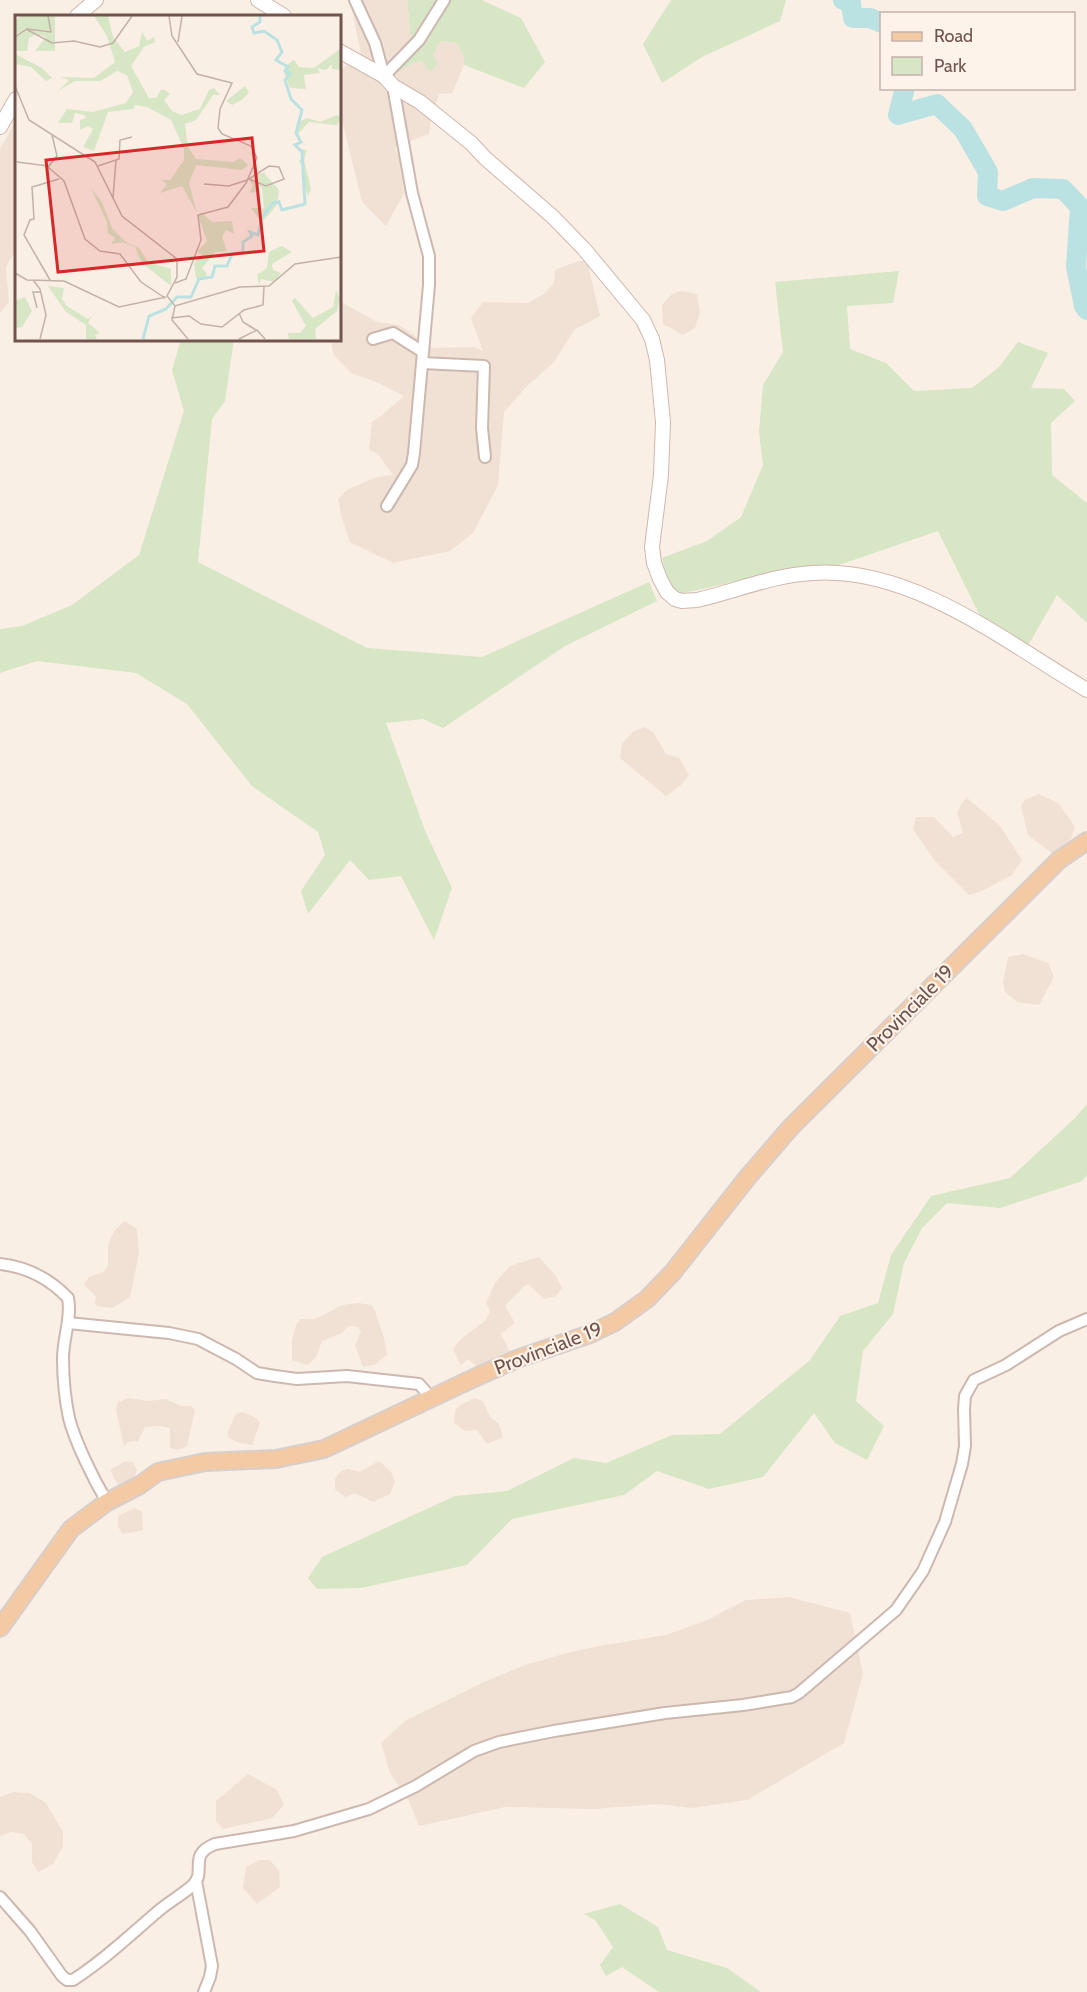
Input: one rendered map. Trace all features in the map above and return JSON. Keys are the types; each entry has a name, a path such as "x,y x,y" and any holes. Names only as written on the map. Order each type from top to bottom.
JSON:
{"main road":[{"name":"Provinciale 19","path":"0,1628 71,1529 107,1502 140,1485 158,1472 205,1462 276,1459 324,1449 517,1359 590,1334 615,1322 647,1299 673,1272 747,1178 791,1127 1059,861 1087,841"}],"street":[{"path":"78,15 96,0"},
{"path":"258,0 282,15"},
{"path":"355,0 375,43 388,81 412,193 429,256 429,285 412,465 387,506"},
{"path":"388,81 419,40 444,0"},
{"path":"340,52 420,102 471,143 584,249 643,320 652,339 657,360 663,422 661,474 653,535 653,555 660,579 667,592 682,602 786,576 815,573 863,576 914,593 962,615 1087,690"},
{"path":"0,127 15,101"},
{"path":"373,339 393,333 422,357 484,366 482,428 485,457"},
{"path":"0,1264 26,1269 42,1276 68,1298 70,1305 64,1336 63,1358 69,1419 96,1484 107,1502"},
{"path":"204,1992 212,1966 196,1881 198,1857 205,1848 228,1840 294,1831 369,1809 416,1786 474,1751 499,1742 665,1713 743,1705 792,1697 799,1693 896,1610 923,1571 945,1522 962,1464 965,1446 965,1396 974,1380 1006,1365 1059,1331 1087,1319"},
{"path":"68,1323 181,1334 219,1349 257,1372 275,1377 297,1379 346,1376 419,1384 426,1392 428,1400"},
{"path":"62,1976 67,1980 73,1980 81,1975 196,1881"},
{"path":"0,1897 30,1931 62,1976 69,1992"}],"shaded area":[{"path":"350,0 407,0 412,47 400,70 415,62 423,61 427,69 439,41 457,43 464,57 464,65 452,93 439,94 429,134 395,147 404,193 386,226 362,202 340,117 340,67 343,68 361,54"},
{"path":"15,122 15,251 6,267 9,302 0,313 0,149"},
{"path":"578,261 587,261 600,316 574,330 554,362 525,388 504,412 498,485 473,533 450,551 393,563 350,542 338,499 347,490 377,477 393,475 378,454 369,450 372,422 404,396 379,383 351,373 333,354 331,340 340,340 341,302 377,322 399,325 433,348 474,347 483,351 471,318 483,302 528,303 544,294 554,283 555,270"},
{"path":"680,291 697,294 700,312 695,328 683,335 663,324 662,305 672,294"},
{"path":"644,727 653,732 666,754 679,758 689,775 682,784 666,796 620,758 622,744 633,732"},
{"path":"1039,794 1059,804 1075,827 1068,847 1059,855 1053,854 1028,835 1021,806 1025,800"},
{"path":"966,797 1000,826 1022,860 1012,875 982,891 969,895 935,861 913,829 916,817 934,817 953,837 963,833 957,812"},
{"path":"1023,954 1048,963 1054,977 1039,1005 1017,1002 1005,992 1003,982 1008,957"},
{"path":"125,1221 137,1229 139,1253 130,1297 112,1308 97,1306 96,1296 84,1285 89,1277 103,1272 108,1266 108,1245 114,1231"},
{"path":"539,1257 556,1276 562,1288 556,1296 544,1299 528,1284 523,1287 505,1306 515,1323 501,1334 512,1356 480,1369 468,1359 461,1365 453,1349 461,1339 486,1320 490,1311 486,1303 495,1283 510,1266"},
{"path":"358,1303 371,1305 375,1311 387,1355 374,1365 363,1367 355,1345 361,1332 358,1327 349,1326 340,1334 322,1341 316,1357 307,1365 292,1360 292,1341 296,1325 301,1319 313,1319 342,1305"},
{"path":"129,1398 149,1401 166,1399 181,1406 191,1406 195,1410 187,1446 178,1450 170,1448 170,1428 161,1426 145,1427 138,1441 128,1442 124,1446 116,1410 118,1402"},
{"path":"475,1398 483,1401 490,1417 499,1424 503,1437 487,1444 477,1430 465,1431 454,1423 455,1411 459,1406"},
{"path":"243,1412 255,1417 260,1423 252,1445 239,1443 228,1437 228,1431 236,1414"},
{"path":"126,1461 133,1462 137,1470 134,1479 118,1485 110,1470"},
{"path":"379,1461 391,1472 395,1482 390,1494 373,1502 355,1493 345,1497 335,1489 335,1479 340,1472 348,1469 360,1472"},
{"path":"135,1508 142,1512 143,1530 123,1534 118,1527 118,1516"},
{"path":"789,1597 850,1613 863,1674 844,1743 747,1800 692,1808 659,1804 594,1809 505,1807 419,1826 409,1801 390,1773 381,1743 405,1721 484,1682 525,1665 567,1653 666,1635 707,1620 746,1600"},
{"path":"248,1774 277,1790 284,1805 272,1818 223,1829 216,1821 216,1801"},
{"path":"14,1792 29,1793 46,1803 63,1832 63,1846 53,1864 38,1872 32,1862 32,1844 24,1834 11,1832 0,1836 0,1797"},
{"path":"259,1860 270,1860 279,1871 280,1887 257,1904 243,1888 246,1867"}],"green space":[{"path":"407,0 482,0 521,18 545,62 524,88 464,65 464,57 457,43 440,41 433,55 438,63 432,71 427,69 422,61 415,62 399,71 412,47"},
{"path":"671,0 786,0 780,21 702,57 662,83 643,44"},
{"path":"899,271 893,303 847,306 850,349 886,363 914,391 972,388 999,367 1018,342 1048,353 1031,388 1064,389 1075,401 1051,423 1052,475 1087,503 1087,623 1057,595 1029,644 995,633 984,624 938,531 839,565 783,571 679,594 667,581 662,558 707,541 741,517 763,465 759,432 763,385 783,352 775,282"},
{"path":"181,340 234,340 225,401 212,419 198,562 367,648 482,657 649,582 657,601 565,646 443,728 423,719 386,723 426,833 452,888 434,940 401,876 369,880 350,860 308,914 301,891 325,855 318,832 252,786 187,704 136,673 37,661 0,673 0,629 22,626 72,605 139,555 184,411 172,370"},
{"path":"1087,1104 1087,1175 1082,1181 1000,1208 947,1203 922,1228 904,1263 893,1314 863,1351 856,1401 884,1426 867,1460 835,1443 814,1413 763,1477 709,1489 657,1471 624,1495 512,1519 467,1565 361,1588 317,1589 308,1578 322,1557 455,1496 507,1491 574,1458 606,1463 672,1435 720,1434 810,1360 840,1316 878,1303 891,1255 931,1196 1010,1178"},
{"path":"620,1904 658,1927 667,1950 727,1968 761,1992 659,1992 622,1967 606,1976 600,1965 613,1947 595,1920 584,1914"}],"waterway":[{"path":"843,0 851,3 853,18 870,18 880,22"},
{"path":"904,90 898,115 937,104 963,129 988,172 987,196 1003,201 1033,188 1063,189 1080,207 1076,267 1084,306 1087,310"}]}
